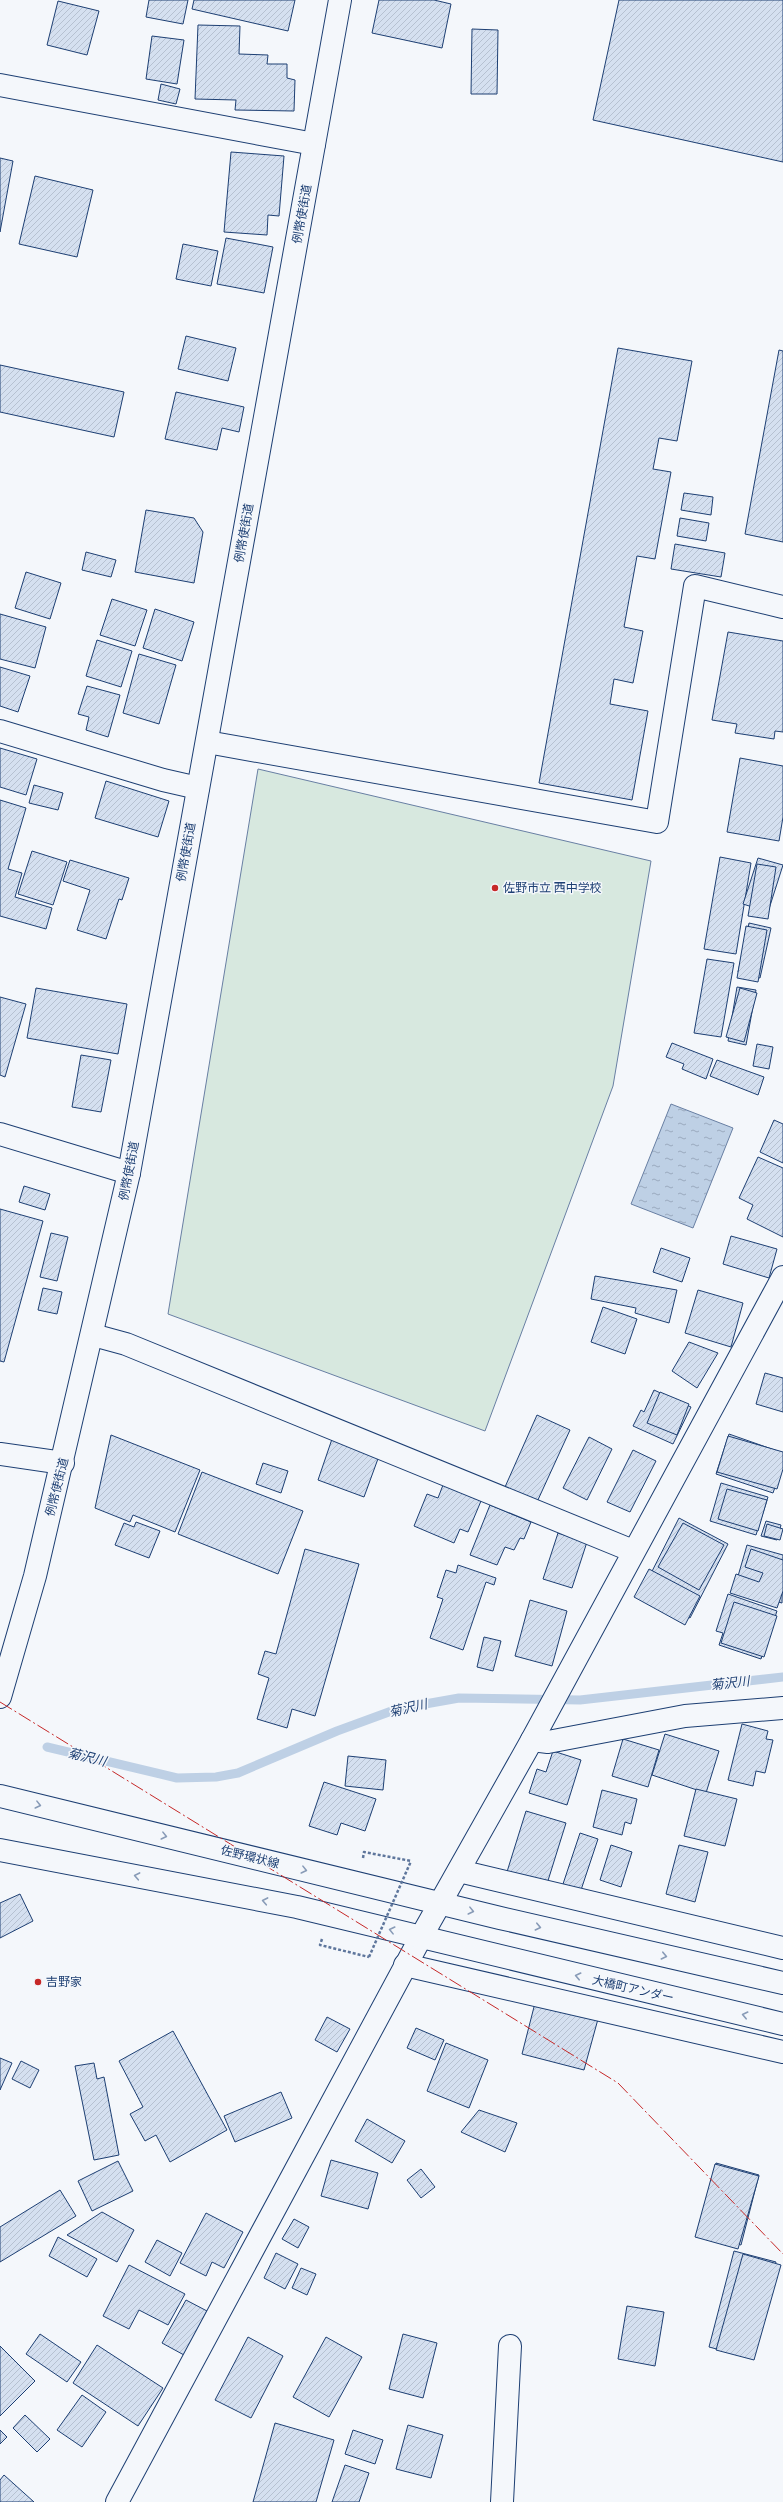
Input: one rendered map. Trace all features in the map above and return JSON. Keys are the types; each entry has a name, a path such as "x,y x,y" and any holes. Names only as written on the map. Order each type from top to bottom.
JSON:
{"street":[{"name":"例幣使街道","path":"0,1697 35,1576 63,1463 129,1173 340,0"},
{"path":"0,85 314,144"},
{"path":"207,742 657,822 695,586 783,607"},
{"path":"0,731 163,780 198,788"},
{"path":"0,1134 129,1173"},
{"path":"117,2502 420,1937 441,1904 536,1733 783,1277"},
{"path":"93,1335 126,1344 633,1552"},
{"path":"0,1454 63,1463"},
{"path":"536,1733 548,1742 685,1716 783,1708"},
{"name":"佐野環状線","path":"0,1796 441,1904 783,1983"},
{"path":"0,1850 297,1907 420,1937"},
{"path":"459,1871 783,1948"},
{"name":"大橋町アンダー","path":"420,1937 783,2024"},
{"path":"405,1965 783,2052"},
{"path":"502,2502 510,2346"}],"path":[{"path":"368,1957 411,1861"}],"shaded area":[{"path":"258,769 651,861 613,1086 485,1431 168,1314"}],"water":[{"path":"671,1104 733,1128 693,1228 631,1204"}],"building":[{"path":"149,0 188,0 183,24 146,17"},
{"path":"194,0 295,0 288,31 192,9"},
{"path":"379,0 434,0 451,4 442,48 372,33"},
{"path":"619,0 783,0 783,162 593,120"},
{"path":"58,1 99,11 87,55 47,45"},
{"path":"198,25 240,26 239,54 268,55 267,64 287,64 287,78 295,80 294,111 235,110 236,100 195,99"},
{"path":"472,29 498,30 497,94 471,94"},
{"path":"152,36 184,40 177,84 146,79"},
{"path":"161,84 180,89 176,104 158,100"},
{"path":"231,152 284,156 279,216 268,215 267,235 224,232"},
{"path":"0,158 13,161 0,232"},
{"path":"35,176 93,190 77,257 19,244"},
{"path":"226,238 273,247 264,293 217,284"},
{"path":"183,244 218,251 211,286 176,279"},
{"path":"186,336 236,348 228,381 178,369"},
{"path":"618,348 692,361 677,441 659,438 653,469 671,472 655,559 637,556 624,627 643,631 633,683 614,679 610,704 648,711 632,800 539,783"},
{"path":"779,350 783,351 783,542 745,534"},
{"path":"0,365 124,392 114,437 0,412"},
{"path":"176,392 244,407 239,432 222,428 217,450 165,439"},
{"path":"684,493 713,497 711,515 681,510"},
{"path":"146,510 194,518 203,532 194,583 135,572"},
{"path":"680,518 709,523 706,541 677,536"},
{"path":"675,544 725,553 721,577 671,569"},
{"path":"86,552 116,560 111,577 82,570"},
{"path":"26,572 61,583 50,619 15,608"},
{"path":"112,599 147,610 135,646 100,635"},
{"path":"155,609 194,622 182,661 143,648"},
{"path":"0,614 46,627 35,668 0,659"},
{"path":"728,632 783,641 783,732 775,731 774,739 735,733 737,724 712,720"},
{"path":"97,640 132,651 121,687 86,676"},
{"path":"139,654 176,665 159,724 123,713"},
{"path":"0,667 30,676 18,712 0,706"},
{"path":"87,686 120,695 108,737 86,730 89,717 78,714"},
{"path":"0,748 37,759 26,795 0,787"},
{"path":"740,758 783,766 783,817 779,841 727,832"},
{"path":"106,781 169,801 158,837 95,818"},
{"path":"34,785 63,793 58,810 29,803"},
{"path":"0,800 26,808 8,869 22,873 15,897 52,908 46,929 0,916"},
{"path":"32,851 67,862 53,905 18,894"},
{"path":"720,857 751,863 736,954 704,949"},
{"path":"758,858 783,865 768,912 743,904"},
{"path":"70,860 129,878 122,900 119,899 106,939 77,930 90,890 63,881"},
{"path":"757,864 776,867 768,919 748,916"},
{"path":"749,923 771,928 760,978 738,972"},
{"path":"746,926 767,930 758,982 737,978"},
{"path":"707,959 734,963 721,1037 694,1033"},
{"path":"737,987 756,990 746,1045 728,1041"},
{"path":"36,988 127,1004 118,1054 27,1038"},
{"path":"740,988 757,993 744,1042 726,1037"},
{"path":"0,997 26,1004 5,1077 0,1075"},
{"path":"672,1043 713,1059 706,1079 682,1069 684,1064 666,1057"},
{"path":"757,1044 773,1047 769,1069 753,1066"},
{"path":"81,1055 111,1060 101,1112 72,1107"},
{"path":"717,1060 764,1077 758,1095 710,1076"},
{"path":"774,1120 783,1124 783,1163 760,1152"},
{"path":"758,1157 783,1168 783,1237 747,1219 753,1205 739,1198"},
{"path":"24,1186 50,1194 45,1210 19,1202"},
{"path":"0,1209 43,1221 4,1362 0,1361"},
{"path":"51,1233 68,1237 57,1281 40,1277"},
{"path":"731,1236 777,1249 769,1278 723,1264"},
{"path":"661,1248 690,1258 682,1282 653,1272"},
{"path":"595,1276 677,1290 669,1323 635,1313 636,1308 591,1299"},
{"path":"43,1288 62,1292 57,1314 38,1310"},
{"path":"698,1290 743,1303 731,1347 685,1333"},
{"path":"603,1307 637,1319 625,1354 591,1342"},
{"path":"689,1342 718,1353 697,1388 672,1371"},
{"path":"765,1373 783,1378 783,1412 756,1404"},
{"path":"654,1390 691,1407 673,1444 633,1426 641,1410 644,1412"},
{"path":"660,1392 689,1404 677,1435 647,1423"},
{"path":"537,1415 570,1430 537,1502 505,1487"},
{"path":"729,1434 783,1453 783,1464 773,1493 716,1474"},
{"path":"111,1435 200,1470 175,1532 133,1515 130,1522 95,1508"},
{"path":"728,1436 783,1452 783,1469 777,1489 717,1472"},
{"path":"589,1437 612,1449 587,1500 563,1488"},
{"path":"332,1439 379,1456 364,1497 318,1480"},
{"path":"633,1450 656,1461 630,1512 607,1502"},
{"path":"263,1463 288,1471 281,1493 256,1484"},
{"path":"202,1472 303,1511 278,1574 178,1534"},
{"path":"721,1483 768,1497 756,1535 710,1521"},
{"path":"443,1485 481,1501 468,1532 460,1529 454,1543 414,1526 427,1494 438,1498"},
{"path":"727,1489 767,1500 758,1531 718,1519"},
{"path":"490,1505 531,1522 524,1539 520,1538 514,1550 505,1547 497,1565 470,1555"},
{"path":"679,1518 728,1544 690,1618 641,1593"},
{"path":"766,1521 781,1525 777,1540 761,1536"},
{"path":"136,1522 160,1531 149,1558 115,1545 124,1523 134,1527"},
{"path":"683,1523 724,1545 699,1590 658,1567"},
{"path":"767,1524 783,1529 780,1540 764,1536"},
{"path":"558,1533 587,1542 572,1588 543,1579"},
{"path":"747,1545 783,1555 782,1603 734,1590"},
{"path":"305,1549 359,1564 315,1716 292,1709 287,1728 257,1719 269,1678 258,1674 265,1651 276,1654"},
{"path":"751,1549 783,1560 783,1591 777,1608 730,1593 736,1574 759,1582 763,1573 745,1567"},
{"path":"458,1565 496,1578 494,1585 486,1582 463,1650 430,1638 443,1599 437,1597 446,1570 456,1573"},
{"path":"649,1569 700,1596 685,1625 634,1597"},
{"path":"728,1594 777,1611 761,1659 719,1645 723,1633 716,1631"},
{"path":"530,1600 567,1611 552,1666 515,1656"},
{"path":"734,1602 777,1616 764,1657 721,1643"},
{"path":"484,1637 501,1641 493,1671 477,1667"},
{"path":"742,1724 768,1731 766,1739 773,1740 765,1773 756,1771 753,1786 728,1780"},
{"path":"665,1734 719,1751 706,1793 652,1775"},
{"path":"623,1739 659,1750 648,1787 612,1776"},
{"path":"553,1751 581,1760 567,1805 529,1793 537,1769 546,1772"},
{"path":"348,1756 386,1760 383,1790 345,1786"},
{"path":"324,1782 376,1799 365,1831 341,1823 337,1835 309,1826"},
{"path":"696,1789 737,1799 725,1846 684,1836"},
{"path":"602,1790 637,1799 631,1824 625,1822 622,1835 593,1827"},
{"path":"526,1811 566,1823 546,1887 506,1875"},
{"path":"580,1833 598,1839 580,1893 562,1887"},
{"path":"611,1845 632,1852 621,1887 600,1880"},
{"path":"679,1845 708,1852 695,1902 666,1894"},
{"path":"20,1894 33,1921 0,1938 0,1903"},
{"path":"535,2003 598,2019 584,2070 522,2054"},
{"path":"327,2017 350,2029 337,2052 315,2040"},
{"path":"416,2028 444,2040 435,2060 407,2048"},
{"path":"173,2031 227,2130 170,2162 156,2135 145,2141 130,2114 143,2107 119,2061"},
{"path":"446,2043 488,2060 469,2108 427,2091"},
{"path":"0,2058 12,2063 0,2090"},
{"path":"21,2061 39,2070 30,2088 12,2079"},
{"path":"94,2063 97,2079 104,2077 119,2155 94,2160 75,2066"},
{"path":"281,2092 292,2118 235,2142 224,2116"},
{"path":"479,2110 517,2123 505,2152 461,2132"},
{"path":"367,2119 405,2141 392,2163 355,2141"},
{"path":"331,2160 378,2173 368,2209 321,2196"},
{"path":"118,2161 133,2191 92,2211 78,2181"},
{"path":"716,2163 759,2175 741,2245 697,2233"},
{"path":"715,2164 759,2176 738,2249 695,2237"},
{"path":"421,2169 435,2187 421,2198 407,2180"},
{"path":"60,2190 76,2216 0,2262 0,2227"},
{"path":"102,2212 134,2230 117,2262 67,2235"},
{"path":"206,2213 243,2232 224,2268 212,2262 206,2276 180,2263"},
{"path":"294,2219 309,2227 298,2248 282,2239"},
{"path":"58,2237 97,2259 87,2277 49,2256"},
{"path":"157,2240 182,2253 170,2276 145,2262"},
{"path":"734,2251 776,2262 751,2358 709,2347"},
{"path":"276,2253 298,2264 285,2289 264,2278"},
{"path":"743,2254 781,2265 754,2360 716,2350"},
{"path":"129,2265 185,2294 168,2325 139,2310 129,2329 103,2316"},
{"path":"301,2268 316,2274 307,2295 292,2288"},
{"path":"186,2300 207,2311 184,2355 162,2343"},
{"path":"627,2306 664,2312 655,2366 618,2359"},
{"path":"40,2334 81,2362 67,2382 26,2354"},
{"path":"403,2334 437,2343 423,2398 389,2389"},
{"path":"248,2337 283,2356 251,2418 215,2400"},
{"path":"326,2337 362,2357 329,2417 293,2397"},
{"path":"97,2345 163,2388 138,2426 73,2383"},
{"path":"0,2346 35,2381 0,2416"},
{"path":"82,2395 106,2412 82,2447 57,2430"},
{"path":"25,2415 50,2439 37,2452 13,2428"},
{"path":"275,2423 334,2440 316,2502 253,2502"},
{"path":"408,2425 443,2435 431,2478 396,2469"},
{"path":"0,2430 7,2437 0,2444"},
{"path":"353,2430 383,2440 375,2464 345,2454"},
{"path":"345,2465 369,2473 359,2502 332,2502"},
{"path":"4,2475 34,2502 0,2502 0,2480"}],"waterway":[{"name":"菊沢川","path":"47,1747 177,1778 216,1777 238,1773 337,1731 397,1709 459,1698 580,1700 783,1677"}],"power":[{"path":"0,1702 618,2083 783,2254"}],"place":[{"name":"佐野市立 西中学校","path":"495,888"},
{"name":"吉野家","path":"38,1982"}]}
